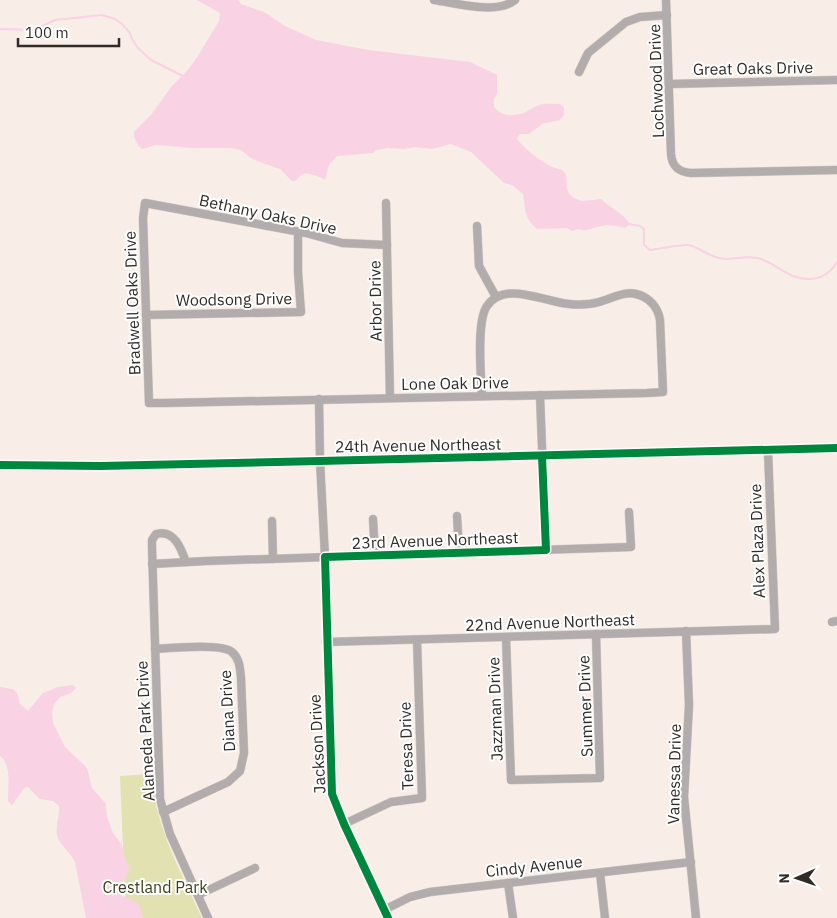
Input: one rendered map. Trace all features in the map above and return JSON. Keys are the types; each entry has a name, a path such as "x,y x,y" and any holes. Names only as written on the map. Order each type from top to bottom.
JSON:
{"street":[{"path":"434,0 489,8 511,4 515,0"},
{"name":"Lochwood Drive","path":"666,0 672,160 681,172 837,170"},
{"path":"579,72 588,53 626,22 640,17 667,15"},
{"name":"Great Oaks Drive","path":"670,84 837,80"},
{"name":"Bethany Oaks Drive","path":"145,203 298,232 342,243 387,245"},
{"name":"Bradwell Oaks Drive","path":"145,203 143,218 149,403"},
{"name":"Arbor Drive","path":"386,203 390,398"},
{"path":"477,226 479,266 496,297 487,306 481,324 482,396"},
{"name":"Woodsong Drive","path":"146,315 301,312 298,232"},
{"name":"Lone Oak Drive","path":"149,403 663,392 660,320 657,310 647,299 629,294 600,302 567,304 516,293 496,297"},
{"path":"540,395 546,550"},
{"name":"Jackson Drive","path":"319,399 332,794 388,918"},
{"name":"24th Avenue Northeast","path":"0,465 93,466 837,448"},
{"name":"Alex Plaza Drive","path":"768,451 775,629"},
{"name":"23rd Avenue Northeast","path":"152,564 631,547 629,512"},
{"path":"457,516 459,552"},
{"path":"373,519 375,556"},
{"path":"272,521 273,559"},
{"name":"Alameda Park Drive","path":"186,562 180,546 175,540 166,534 156,534 152,540 152,564 160,789 163,812 170,834 208,918"},
{"name":"22nd Avenue Northeast","path":"326,642 775,629"},
{"name":"Vanessa Drive","path":"686,631 689,705 684,797 696,918"},
{"name":"Summer Drive","path":"511,780 600,778 596,634"},
{"name":"Jazzman Drive","path":"506,637 511,780"},
{"name":"Teresa Drive","path":"344,824 391,802 422,798 417,640"},
{"name":"Diana Drive","path":"155,649 222,647 232,652 240,666 244,753 240,771 228,782 163,812"},
{"name":"Cindy Avenue","path":"384,910 420,894 691,862"},
{"path":"198,895 255,868"},
{"path":"600,873 605,918"},
{"path":"508,883 513,918"}],"green space":[{"name":"Crestland Park","path":"152,774 154,793 163,830 177,866 202,918 126,918 120,776"}],"shaded area":[{"path":"197,0 238,0 241,4 264,12 285,26 316,40 368,50 470,62 497,75 497,94 494,99 494,107 504,114 522,114 542,104 560,104 564,108 564,115 560,120 542,124 529,134 520,134 517,138 523,146 538,158 552,167 563,171 570,195 577,200 584,201 601,199 630,224 625,228 607,225 588,230 578,229 572,231 567,228 537,229 527,217 523,194 512,185 504,183 471,152 451,144 432,149 414,147 404,149 387,148 376,150 373,153 337,156 329,165 325,180 314,175 302,174 295,181 292,181 280,169 252,159 241,150 155,145 143,149 139,147 134,137 134,132 151,115 172,86 187,71 219,21 220,13"},
{"path":"73,685 76,688 71,693 60,697 55,703 52,711 53,723 65,747 87,768 92,788 106,804 107,817 113,833 122,845 129,867 128,873 121,885 120,894 137,903 143,918 86,918 75,862 57,835 59,806 53,801 40,799 28,787 24,788 12,805 8,801 8,771 4,760 0,756 0,687 13,689 17,693 20,704 28,711 43,693 58,687"}],"waterway":[{"path":"0,29 34,30 55,20 102,15 115,19 122,24 130,33 138,48 151,60 183,76"},
{"path":"628,224 640,226 644,229 644,245 650,250 688,245 719,258 745,257 761,259 795,277 814,279 829,272 837,262"}],"cycle path":[{"path":"0,465 101,466 837,448"},
{"path":"388,918 332,794 325,557 546,550 542,456"}]}
